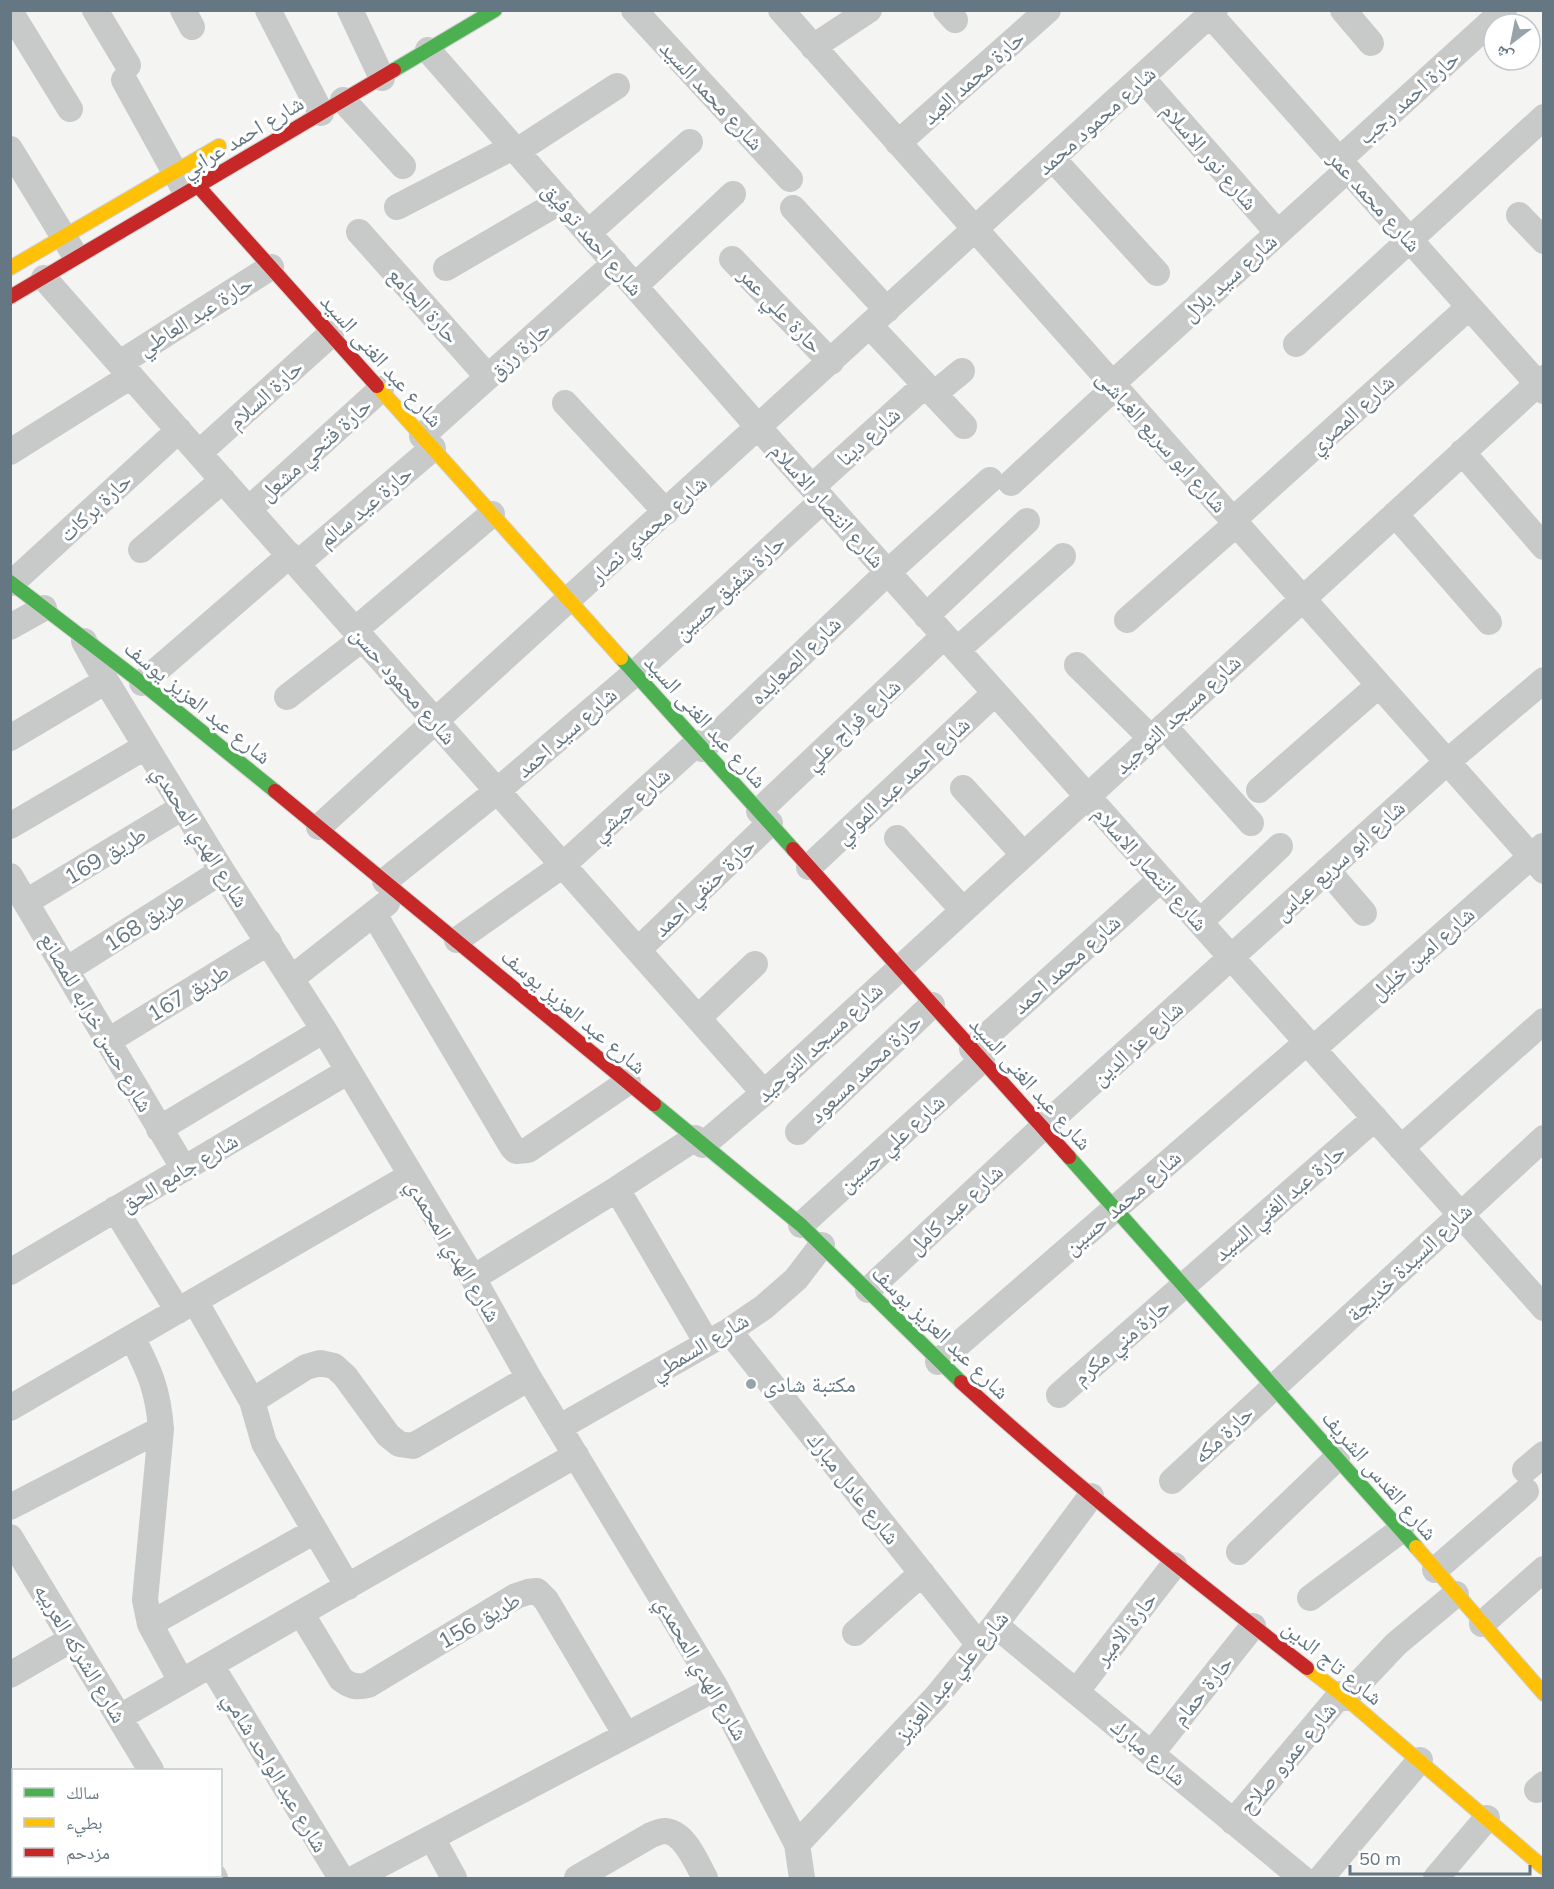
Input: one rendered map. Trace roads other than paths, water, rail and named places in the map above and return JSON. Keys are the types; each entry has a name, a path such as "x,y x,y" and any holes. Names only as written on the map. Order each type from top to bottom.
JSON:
{"street":[{"path":"15,10 11,13 70,109"},
{"path":"95,10 126,73 186,183"},
{"path":"268,10 313,98"},
{"path":"350,10 374,62"},
{"name":"شارع احمد عرابي","path":"10,297 76,258 313,98 343,100 374,62 428,50 495,10"},
{"name":"شارع محمد السيد","path":"634,10 790,179"},
{"name":"شارع ابو سريع الغباشى","path":"781,10 1447,762 1539,858"},
{"path":"813,47 869,10"},
{"name":"حارة محمد العبد","path":"898,143 1048,10"},
{"path":"1343,10 1371,43"},
{"name":"حارة احمد رجب","path":"1343,165 1504,10"},
{"name":"شارع محمد عمر","path":"1210,12 1409,240 1541,384"},
{"name":"شارع محمود محمد","path":"975,230 1142,78 1210,12"},
{"name":"شارع احمد توفيق","path":"428,50 759,428"},
{"name":"شارع نور الاسلام","path":"1142,78 1278,233"},
{"path":"397,207 515,149 617,86"},
{"path":"343,100 403,166"},
{"path":"1296,344 1544,117"},
{"name":"شارع احمد عرابي","path":"10,268 63,236 186,183 232,138"},
{"path":"588,233 690,142"},
{"path":"10,149 76,258"},
{"path":"1053,159 1157,273"},
{"name":"شارع سيد بلال","path":"1001,482 1113,386 1278,233 1343,165"},
{"name":"شارع عبد الغنى السيد","path":"186,183 271,267 1184,1286"},
{"path":"635,286 734,194"},
{"path":"446,268 561,201"},
{"path":"793,208 878,318 929,390 964,426"},
{"path":"1519,215 1544,241"},
{"name":"شارع محمدي نصار","path":"319,827 975,230"},
{"name":"حارة الجامع","path":"359,232 488,377"},
{"name":"حارة علي عمر","path":"732,259 831,362"},
{"name":"حارة رزق","path":"428,442 488,377 615,263"},
{"name":"حارة عبد العاطي","path":"10,452 271,267"},
{"name":"شارع محمود حسن","path":"44,278 764,1093"},
{"name":"شارع المصري","path":"1127,620 1469,307"},
{"name":"حارة السلام","path":"199,453 331,334"},
{"name":"شارع دينا","path":"817,494 929,390 962,371"},
{"name":"شارع مسجد التوحيد","path":"473,1278 699,1142 764,1093 1462,452 1541,384"},
{"name":"حارة فتحي مشعل","path":"249,509 381,389"},
{"path":"565,403 666,512"},
{"name":"شارع انتصار الاسلام","path":"759,428 1544,1308"},
{"name":"حارة بركات","path":"11,583 179,430"},
{"name":"حارة عيد سالم","path":"142,683 293,560 428,442"},
{"path":"1462,452 1544,547"},
{"path":"141,550 223,480"},
{"name":"شارع الصعايده","path":"700,746 888,572 1001,482"},
{"name":"حارة شفيق حسين","path":"635,673 817,494"},
{"path":"287,697 492,514"},
{"path":"1395,514 1489,622"},
{"path":"926,616 1027,521"},
{"name":"شارع فراج علي","path":"764,818 950,643 1063,556"},
{"name":"شارع عبد العزيز يوسف","path":"11,583 142,683 801,1225 971,1393 1090,1496"},
{"path":"10,627 44,608"},
{"name":"شارع الهدي المحمدي","path":"80,635 145,747 324,1030 473,1278 529,1378 716,1688 797,1844 802,1878"},
{"path":"1077,665 1158,732 1251,823"},
{"name":"شارع سيد احمد","path":"292,978 374,914 392,887 497,791 635,673"},
{"name":"شارع ابو سريع عباس","path":"1231,957 1447,762 1544,680"},
{"path":"10,738 106,681"},
{"path":"1259,790 1379,685"},
{"name":"شارع احمد عبد المولي","path":"809,867 995,693"},
{"name":"شارع حبشي","path":"457,940 563,865 700,746"},
{"path":"10,826 145,747"},
{"path":"963,788 1024,855"},
{"name":"طريق 169","path":"26,902 183,807"},
{"name":"حارة حنفي احمد","path":"638,950 764,818"},
{"path":"897,838 963,910"},
{"path":"1200,922 1280,846"},
{"name":"شارع امين خليل","path":"1310,1046 1539,858"},
{"path":"1327,870 1364,913"},
{"name":"طريق 168","path":"66,970 222,871"},
{"name":"شارع حسن خرابه للمصانع","path":"10,876 184,1169"},
{"name":"شارع محمد احمد","path":"977,1054 1161,879"},
{"path":"374,914 512,1147 516,1150 528,1150 628,1082"},
{"name":"طريق 167","path":"108,1041 269,942"},
{"name":"شارع عز الدين","path":"1042,1128 1231,957"},
{"path":"698,1018 755,964"},
{"name":"حارة محمد مسعود","path":"798,1132 932,1005"},
{"path":"1401,1148 1544,1021"},
{"path":"159,1129 324,1030"},
{"name":"شارع محمد حسين","path":"938,1362 1115,1209 1310,1046"},
{"name":"شارع علي حسين","path":"801,1225 977,1054"},
{"name":"شارع جامع الحق","path":"10,1272 348,1072"},
{"name":"حارة عبد الغني السيد","path":"1184,1286 1375,1118"},
{"name":"شارع عيد كامل","path":"868,1290 1042,1128"},
{"name":"شارع السيدة خديجة","path":"1274,1386 1544,1138"},
{"path":"10,1408 410,1176"},
{"path":"617,1190 707,1343"},
{"path":"115,1209 187,1306 252,1401 264,1443 348,1587"},
{"name":"شارع السمطي","path":"560,1427 729,1331 764,1307 796,1279 822,1245"},
{"name":"شارع القدس الشريف","path":"1184,1286 1482,1624 1541,1685"},
{"name":"حارة مني مكرم","path":"1059,1395 1184,1286"},
{"name":"شارع عادل مبارك","path":"729,1331 979,1645"},
{"path":"132,1337 152,1375 159,1402 160,1429 145,1600 150,1624 181,1681"},
{"path":"252,1401 306,1367 320,1363 334,1366 345,1376 388,1435 399,1444 413,1446 529,1378"},
{"name":"حارة مكه","path":"1172,1481 1274,1386"},
{"path":"10,1507 160,1429"},
{"path":"120,1717 576,1455"},
{"path":"1239,1552 1337,1458"},
{"path":"1435,1570 1532,1472"},
{"name":"شارع تاج الدين","path":"1090,1496 1174,1565 1343,1696 1544,1868"},
{"name":"شارع علي عبد العزيز","path":"797,1844 891,1746 979,1645 1090,1496"},
{"path":"1310,1598 1401,1530"},
{"path":"150,1624 315,1531"},
{"name":"شارع الشركه العربيه","path":"10,1537 150,1769"},
{"name":"حارة الامير","path":"1076,1692 1174,1565"},
{"path":"1482,1624 1544,1569"},
{"path":"855,1633 922,1573"},
{"name":"طريق 156","path":"301,1613 341,1678 348,1685 358,1688 368,1685 516,1596 537,1592 546,1600 627,1735"},
{"name":"شارع عمرو صلاح","path":"1233,1822 1343,1696 1396,1644 1456,1594"},
{"name":"شارع مبارك","path":"995,1625 1302,1878"},
{"name":"حارة حمام","path":"1151,1754 1253,1626"},
{"path":"10,1675 72,1639"},
{"name":"شارع عبد الواحد شامي","path":"211,1665 341,1878"},
{"path":"356,1878 716,1688"},
{"path":"1322,1878 1420,1760"},
{"path":"1436,1878 1487,1818"},
{"path":"577,1878 651,1835 663,1831 673,1834 683,1842 705,1878"},
{"path":"432,1838 454,1878"}],"place":[{"name":"مكتبة شادى","path":"751,1384"}]}
